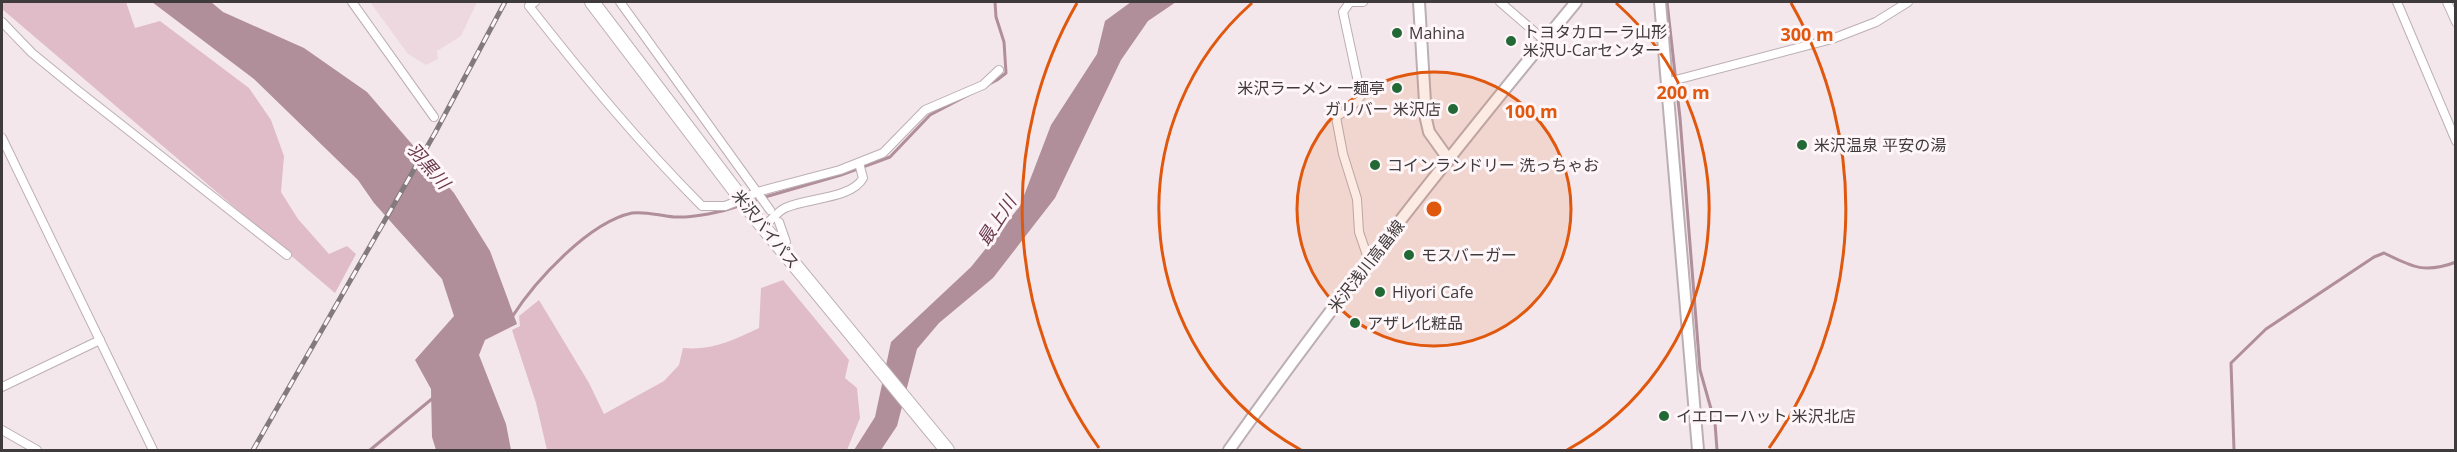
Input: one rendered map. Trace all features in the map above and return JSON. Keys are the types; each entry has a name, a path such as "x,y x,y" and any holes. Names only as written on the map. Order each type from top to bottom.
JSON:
{"highway":[{"name":"米沢バイパス","path":"592,2 735,196 784,251 947,450"}],"street":[{"path":"352,2 434,117"},
{"path":"535,2 529,6 590,84 654,158 702,206 724,206 735,196"},
{"path":"620,2 769,208"},
{"path":"1363,2 1350,2 1343,12 1362,96 1352,107 1336,117 1343,154 1357,199 1359,232 1369,261"},
{"path":"1419,2 1426,119 1429,132 1449,160"},
{"path":"1500,2 1544,40"},
{"name":"米沢浅川高畠線","path":"1229,450 1369,261 1576,2"},
{"path":"1659,2 1668,82 1698,450"},
{"path":"1668,82 1832,39 1876,22 1908,2"},
{"path":"2397,2 2456,141"},
{"path":"2447,2 2456,22"},
{"path":"2,22 32,53 76,89 287,255"},
{"path":"747,197 861,167 888,149 925,110 983,86 999,70"},
{"path":"2,138 153,450"},
{"path":"760,223 784,209 842,194 859,185 861,167"},
{"path":"778,222 786,242 784,251"},
{"path":"2,387 100,340"},
{"path":"2,430 37,450"}],"shaded area":[{"path":"2,2 126,2 135,28 160,21 249,88 271,120 284,156 281,192 298,219 329,254 347,246 356,254 335,293 2,9"},
{"path":"370,2 477,2 461,36 437,51 438,59 426,65 408,54"},
{"path":"783,280 849,360 845,378 857,388 860,418 847,450 547,450 536,403 512,330 520,326 519,316 539,300 589,383 604,414 664,381 679,365 683,348 713,346 759,328 761,288"}],"water":[{"name":"羽黒川","path":"152,2 211,2 223,12 304,48 367,92 454,193 490,251 517,324 485,340 479,355 506,424 511,450 436,450 432,437 431,389 415,360 454,316 442,279 374,203 358,180 254,79"},
{"path":"1131,2 1176,2 1148,21 1121,60 1055,198 993,278 939,323 917,349 897,426 881,450 854,450 875,417 891,342 971,267 1020,206 1051,125 1097,54 1105,21"}],"waterway":[{"path":"748,202 841,175 890,157 930,115 1006,73 1004,42 996,17 995,2"},
{"path":"1667,2 1680,118 1700,370 1715,423 1717,450"},
{"path":"512,317 534,287 564,255 581,240 615,219 632,213 691,217 742,205"},
{"path":"2234,450 2231,363 2266,329 2374,257 2384,253 2419,267 2436,268 2456,262"},
{"path":"370,450 433,398"}],"railway":[{"path":"253,450 435,133 505,2"}],"place":[{"name":"Mahina","path":"1397,33"},
{"name":"トヨタカローラ山形 米沢U-Carセンター","path":"1511,41"},
{"name":"米沢ラーメン 一麺亭","path":"1397,88"},
{"name":"ガリバー 米沢店","path":"1453,109"},
{"name":"米沢温泉 平安の湯","path":"1802,145"},
{"name":"コインランドリー 洗っちゃお","path":"1375,165"},
{"name":"モスバーガー","path":"1409,255"},
{"name":"Hiyori Cafe","path":"1380,292"},
{"name":"アザレ化粧品","path":"1355,323"},
{"name":"イエローハット 米沢北店","path":"1664,416"}],"water label":[{"name":"最上川","path":"997,221"}]}
